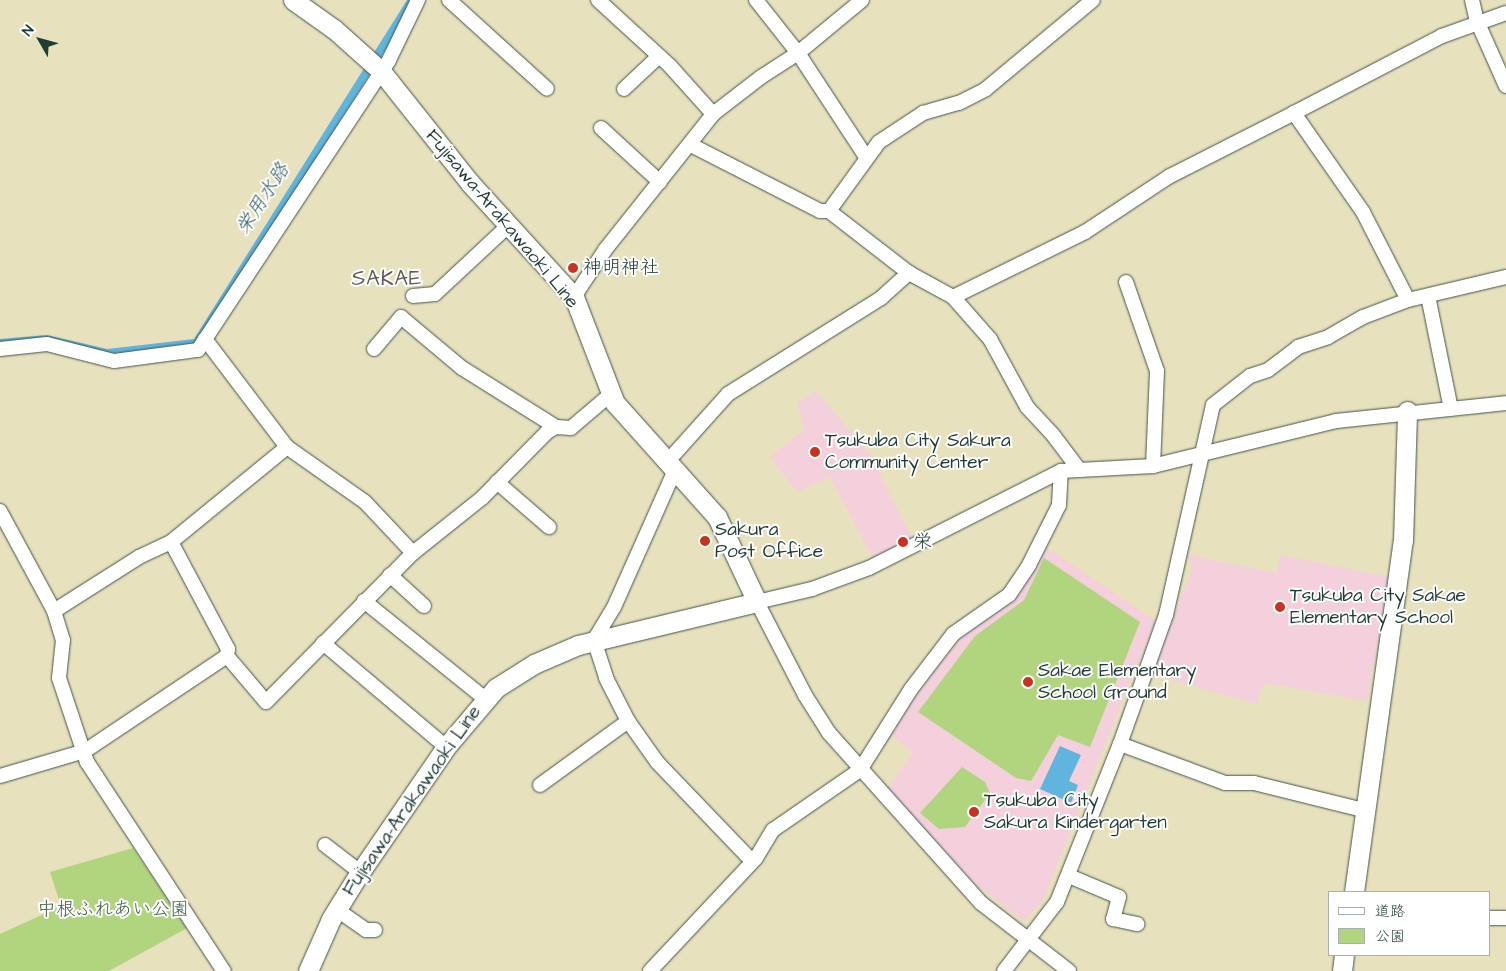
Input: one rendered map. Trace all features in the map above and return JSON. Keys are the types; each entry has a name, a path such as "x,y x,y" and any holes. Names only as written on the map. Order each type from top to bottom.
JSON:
{"main road":[{"name":"Fujisawa-Arakawaoki Line","path":"293,0 334,29 381,70 433,139 508,226 574,297 611,394 671,466 717,517 757,602 594,640 534,664 484,698 446,747 336,909 308,971"},
{"path":"1354,891 1364,810 1404,541 1406,411"},
{"path":"1342,971 1344,956"}],"street":[{"path":"0,348 47,344 114,361 198,350 381,70 418,0"},
{"path":"449,0 547,89"},
{"path":"598,0 659,56 713,114"},
{"path":"756,0 798,53 866,157"},
{"path":"574,297 605,250 691,145 713,114 761,77 798,53 862,0"},
{"path":"829,211 866,157 879,142 923,113 959,102 986,89 1092,0"},
{"path":"1472,0 1477,21 1506,86"},
{"path":"953,297 1085,232 1170,176 1442,36 1477,21 1506,13"},
{"path":"624,89 659,56"},
{"path":"1294,113 1364,212 1408,300"},
{"path":"601,127 660,182"},
{"path":"691,145 820,211 829,211 909,273 953,297 990,340 1027,407 1053,434 1078,468"},
{"path":"413,296 435,294 508,226"},
{"path":"752,861 658,762 628,721 606,678 594,640 614,607 671,466 728,394 881,298 909,273"},
{"path":"1004,971 1057,902 1069,876 1120,744 1166,615 1182,555 1200,456 1213,405 1250,376 1268,370 1298,347 1328,337 1363,317 1408,300 1506,277"},
{"path":"1126,282 1157,371 1153,466"},
{"path":"1428,296 1451,409"},
{"path":"374,349 400,317 462,368 556,427 571,428 611,394"},
{"path":"205,339 287,447 365,502 413,553"},
{"path":"1069,971 981,903 829,734 804,695 757,602 812,589 869,568 1061,471 1078,468 1153,466 1200,456 1336,421 1406,411 1451,409 1506,403"},
{"path":"227,656 266,702 413,553 497,482 556,427"},
{"path":"54,611 139,557 171,542 287,447"},
{"path":"650,971 752,861 772,830 860,770 911,689 953,634 1008,595 1059,504 1061,471"},
{"path":"497,482 549,527"},
{"path":"0,511 54,611 64,640 58,678 85,751 87,762 224,971"},
{"path":"0,776 85,751 227,656 228,649 171,542"},
{"path":"390,575 424,606"},
{"path":"364,601 484,698"},
{"path":"323,643 446,747"},
{"path":"540,785 628,721"},
{"path":"1120,744 1225,783 1254,783 1364,810"},
{"path":"325,845 360,872"},
{"path":"1069,876 1119,897 1113,919 1137,924"},
{"path":"336,909 366,930 376,930"},
{"path":"1491,918 1506,918"}],"shaded area":[{"path":"816,391 869,453 913,540 872,557 830,477 797,492 770,457 805,429 797,404"},
{"name":"Sakae Elementary School Ground","path":"1044,546 1157,622 1135,669 1043,900 1024,921 974,883 887,789 913,753 891,735 917,695 966,631 1016,594 1036,567"},
{"name":"Tsukuba City Sakae Elementary School","path":"1188,555 1277,573 1280,555 1389,577 1367,701 1264,683 1256,704 1152,674 1192,569"}],"green space":[{"name":"Sakae Elementary School Ground","path":"1044,558 1140,622 1090,747 1058,735 1031,781 1016,778 918,712 975,636 1024,600"},
{"path":"962,767 985,782 990,793 965,827 939,829 920,813"},
{"name":"中根ふれあい公園","path":"133,848 187,928 109,971 0,971 0,934 61,906 50,872"}],"water":[{"path":"407,0 414,0 397,32 196,346 108,357 0,345 0,339 47,335 107,349 194,339"},
{"path":"1060,746 1081,755 1069,781 1078,785 1071,803 1040,789"}],"place":[{"name":"神明神社","path":"573,268"},
{"name":"Tsukuba City Sakura Community Center","path":"815,452"},
{"name":"Sakura Post Office","path":"705,541"},
{"name":"栄","path":"903,542"},
{"name":"Tsukuba City Sakae Elementary School","path":"1280,607"},
{"name":"Sakae Elementary School Ground","path":"1028,682"},
{"name":"Tsukuba City Sakura Kindergarten","path":"974,812"}],"district":[{"name":"SAKAE","path":"387,279"}],"water label":[{"name":"栄用水路","path":"263,199"}]}
